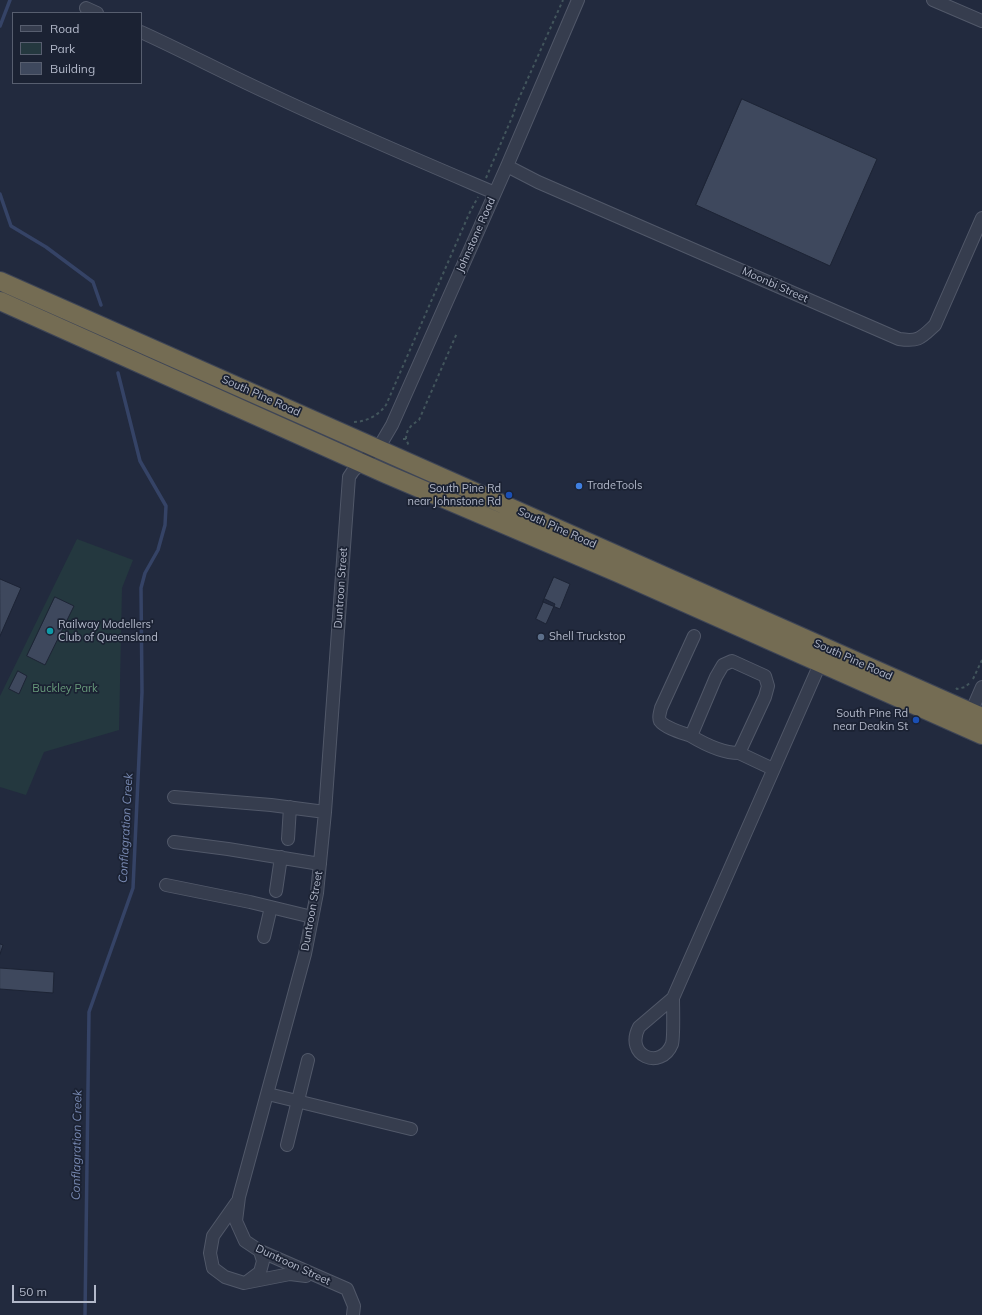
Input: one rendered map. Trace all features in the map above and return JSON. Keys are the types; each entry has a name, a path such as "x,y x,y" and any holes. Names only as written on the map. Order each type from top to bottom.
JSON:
{"highway":[{"name":"South Pine Road","path":"0,281 376,448 823,656"},
{"name":"South Pine Road","path":"0,301 361,463 618,574 823,656 972,719 982,735"}],"street":[{"name":"Johnstone Road","path":"361,463 386,436 392,425 507,166 578,0"},
{"path":"933,0 982,21"},
{"path":"86,8 95,12"},
{"path":"142,32 182,50 212,67 270,94 495,193"},
{"name":"Moonbi Street","path":"507,166 538,182 899,339 912,341 921,337 935,325 982,218"},
{"name":"Duntroon Street","path":"353,1315 354,1306 347,1289 260,1252 245,1241 236,1222 240,1197 305,954 312,918 320,864 325,812 349,480 351,474 361,463"},
{"path":"694,636 659,715 660,721 665,725 719,750 739,753 773,769"},
{"path":"673,998 639,1027 635,1033 637,1049 644,1056 659,1058 667,1052 672,1043 673,998 823,656"},
{"path":"691,736 716,677 723,665 732,662 738,663 765,676 768,686 765,696 739,753"},
{"path":"972,719 982,686"},
{"path":"174,796 290,807 325,812"},
{"path":"288,839 290,807"},
{"path":"174,842 320,864"},
{"path":"276,891 281,857"},
{"path":"166,885 271,907 312,918"},
{"path":"264,937 271,907"},
{"path":"287,1145 308,1060"},
{"path":"268,1094 411,1130"},
{"path":"240,1197 213,1236 210,1253 213,1268 225,1278 244,1283 290,1274 315,1276"},
{"path":"244,1283 260,1272 263,1261 260,1252"}],"path":[{"path":"366,420 382,411 386,405 563,0"},
{"path":"406,439 406,433 418,420 457,333"},
{"path":"977,672 982,660"}],"green space":[{"name":"Buckley Park","path":"77,539 133,560 122,588 119,730 44,752 26,795 0,787 0,696"}],"building":[{"path":"742,99 877,159 830,266 696,205"},
{"path":"554,577 570,584 560,609 543,602"},
{"path":"0,579 21,588 0,636"},
{"name":"Railway Modellers' Club of Queensland","path":"55,597 74,606 45,665 27,656"},
{"path":"545,599 555,604 546,624 536,619"},
{"path":"18,671 27,676 19,694 9,689"},
{"path":"0,944 3,945 0,954"},
{"path":"0,968 54,972 53,993 0,989"}],"waterway":[{"name":"Conflagration Creek","path":"0,26 10,0"},
{"name":"Conflagration Creek","path":"0,194 11,226 46,247 93,282 101,305"},
{"name":"Conflagration Creek","path":"85,1315 89,1012 133,888 142,692 141,588 145,573 158,550 165,525 166,506 140,461 118,373"}],"place":[{"name":"TradeTools","path":"579,486"},
{"name":"South Pine Rd near Johnstone Rd","path":"509,495"},
{"name":"Railway Modellers' Club of Queensland","path":"50,631"},
{"name":"Shell Truckstop","path":"541,637"},
{"name":"South Pine Rd near Deakin St","path":"916,720"}]}
